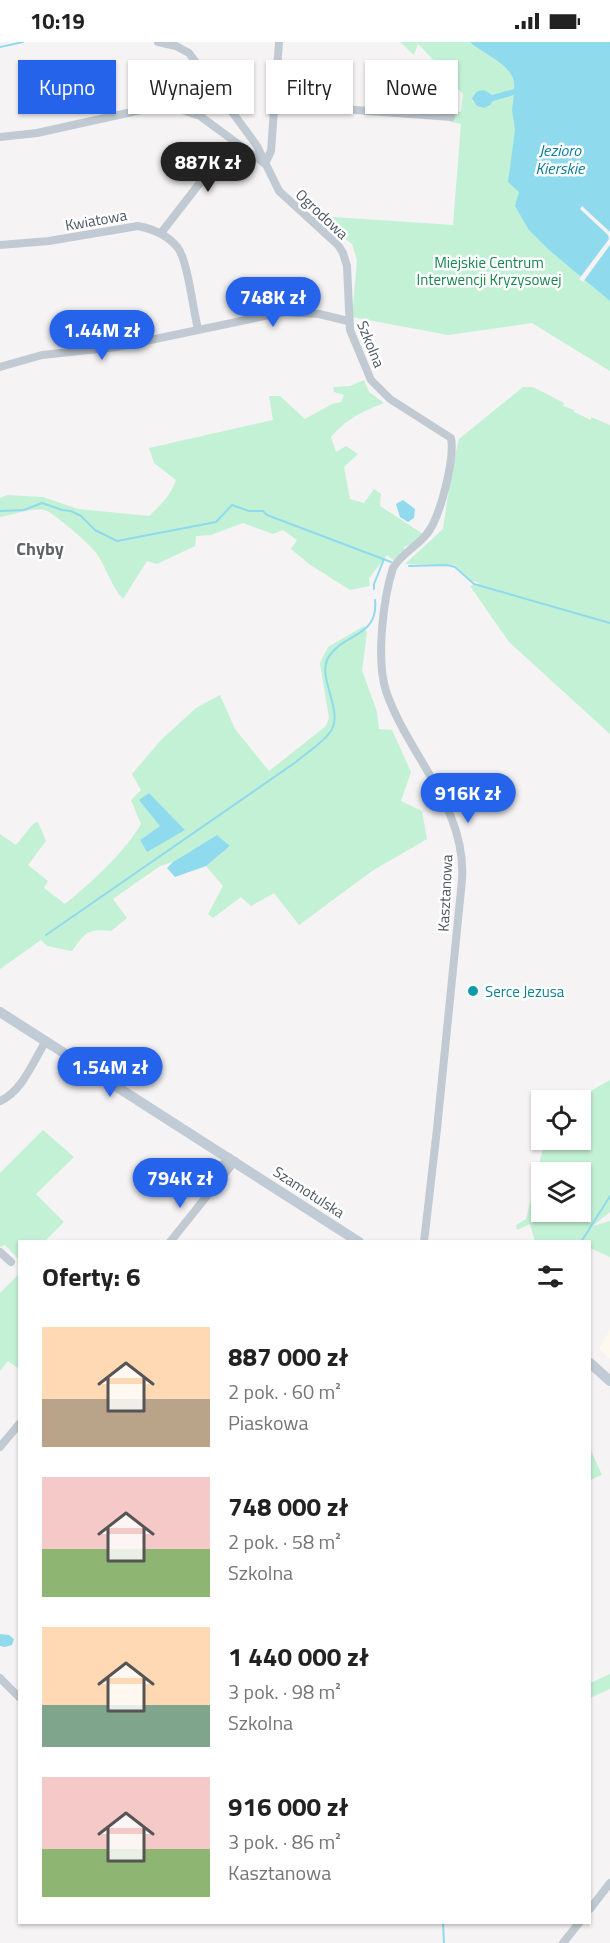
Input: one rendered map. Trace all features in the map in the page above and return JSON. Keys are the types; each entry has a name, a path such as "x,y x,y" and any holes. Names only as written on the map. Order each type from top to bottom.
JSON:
{"street":[{"path":"158,42 176,46 189,53 257,146 265,164"},
{"path":"278,60 279,42"},
{"name":"Ogrodowa","path":"0,137 37,133 150,108 176,108 200,116 265,164 279,191 338,245 343,253 349,280 348,321"},
{"path":"353,110 451,117"},
{"path":"265,164 271,151 273,114"},
{"path":"198,330 181,253 177,246 161,233 199,184 246,150"},
{"name":"Kwiatowa","path":"0,245 49,241 138,226 161,233"},
{"name":"Szkolna","path":"0,367 42,355 117,347 284,312 319,314 348,321 371,381 390,399 451,438"},
{"name":"Kasztanowa","path":"424,1240 462,880 462,854 458,834 450,814 390,700 381,657 391,574 396,563 427,534 437,517 451,451 451,438"},
{"name":"Szamotulska","path":"0,1012 356,1240"},
{"path":"0,1101 11,1095 18,1087 46,1041"},
{"path":"172,1240 232,1159"},
{"path":"0,1252 11,1262"},
{"path":"591,1364 610,1381"},
{"path":"0,1447 18,1425"},
{"path":"0,1678 18,1696"},
{"path":"591,1908 610,1883"},
{"path":"566,1942 578,1924"}],"shaded area":[{"path":"610,1330 610,1359 599,1349"}],"green space":[{"name":"Miejskie Centrum Interwencji Kryzysowej","path":"400,42 502,42 515,90 492,95 474,93 472,101 482,108 493,101 514,94 610,272 610,371 532,323 448,335 352,317 357,260 352,244 318,216 453,225 461,124 451,122 440,114 461,112 463,94 458,89 458,60 433,60 418,44 414,55"},
{"path":"364,380 369,392 384,403 355,416 331,437 336,452 346,446 358,454 344,467 350,499 364,503 374,489 381,494 380,506 423,534 412,544 404,547 404,551 393,560 387,555 369,578 370,586 350,590 309,564 291,549 297,540 283,530 273,534 243,523 211,535 196,536 195,546 157,564 147,561 123,599 94,550 52,514 36,510 0,517 0,498 7,495 43,497 78,509 149,516 168,495 176,480 154,463 149,448 273,420 269,396 280,396 305,419 332,404 341,402 344,395 334,392 333,387 350,386"},
{"path":"523,387 533,387 564,403 563,406 574,412 610,425 610,734 509,642 470,586 480,583 472,581 455,565 405,564 443,529 452,468 459,439"},
{"path":"364,626 367,633 362,670 377,712 379,729 392,730 411,772 401,801 422,811 427,839 372,871 299,925 274,893 251,906 241,897 213,918 208,914 223,886 206,866 230,846 217,835 173,862 160,866 113,899 127,918 111,931 97,930 87,933 72,951 47,946 41,940 0,969 0,834 16,845 33,824 38,822 46,841 28,865 48,881 44,888 65,904 106,867 134,835 141,824 131,800 141,790 132,774 161,740 196,708 220,695 235,729 269,771 326,726 329,718 320,663 328,647","holes":["149,793 184,829 147,851 140,840 160,826"]},
{"path":"610,1080 610,1212 593,1226 610,1221 610,1257 591,1248 591,1240 534,1240 530,1224 517,1230 516,1225 526,1219 531,1198 531,1222 591,1222 591,1162 540,1162 543,1150 591,1150 591,1091"},
{"path":"43,1130 74,1157 36,1194 64,1222 46,1240 18,1240 18,1259 5,1245 0,1247 0,1173"},
{"path":"18,1275 18,1368 8,1361 0,1371 0,1293"},
{"path":"591,1450 602,1475 591,1480"},
{"path":"610,1674 610,1689 591,1698 591,1683"}],"water":[{"name":"Jezioro Kierskie","path":"470,42 610,42 610,301 549,250 529,230 515,206 519,192 508,182 515,130 512,110 514,95 493,101 484,108 477,106 472,99 481,90 492,95 514,89 514,81 505,67"},
{"path":"403,500 415,509 414,518 408,522 400,517 396,504"},
{"path":"149,793 185,830 147,852 140,840 160,826 139,800"},
{"path":"217,835 230,846 206,866 175,877 167,868 173,862"},
{"path":"0,1634 9,1635 14,1639 12,1645 0,1646"}],"pier":[{"path":"582,206 610,232 610,245 583,282 579,279 609,239 608,235 580,209"}],"waterway":[{"path":"0,47 23,42"},
{"path":"0,511 24,510 42,503 81,516 95,530 117,541 216,522 232,505 249,511 263,511 267,515 391,562"},
{"path":"374,589 384,559"},
{"path":"409,566 447,565 455,567 474,584 610,623"},
{"path":"46,935 296,762 324,740 334,723 333,704 326,675 328,658 334,650 371,622 375,612 375,600"},
{"path":"582,1240 610,1196"},
{"path":"443,1924 444,1943"}],"place":[{"name":"Serce Jezusa","path":"473,991"}],"district":[{"name":"Chyby","path":"40,548"}]}
